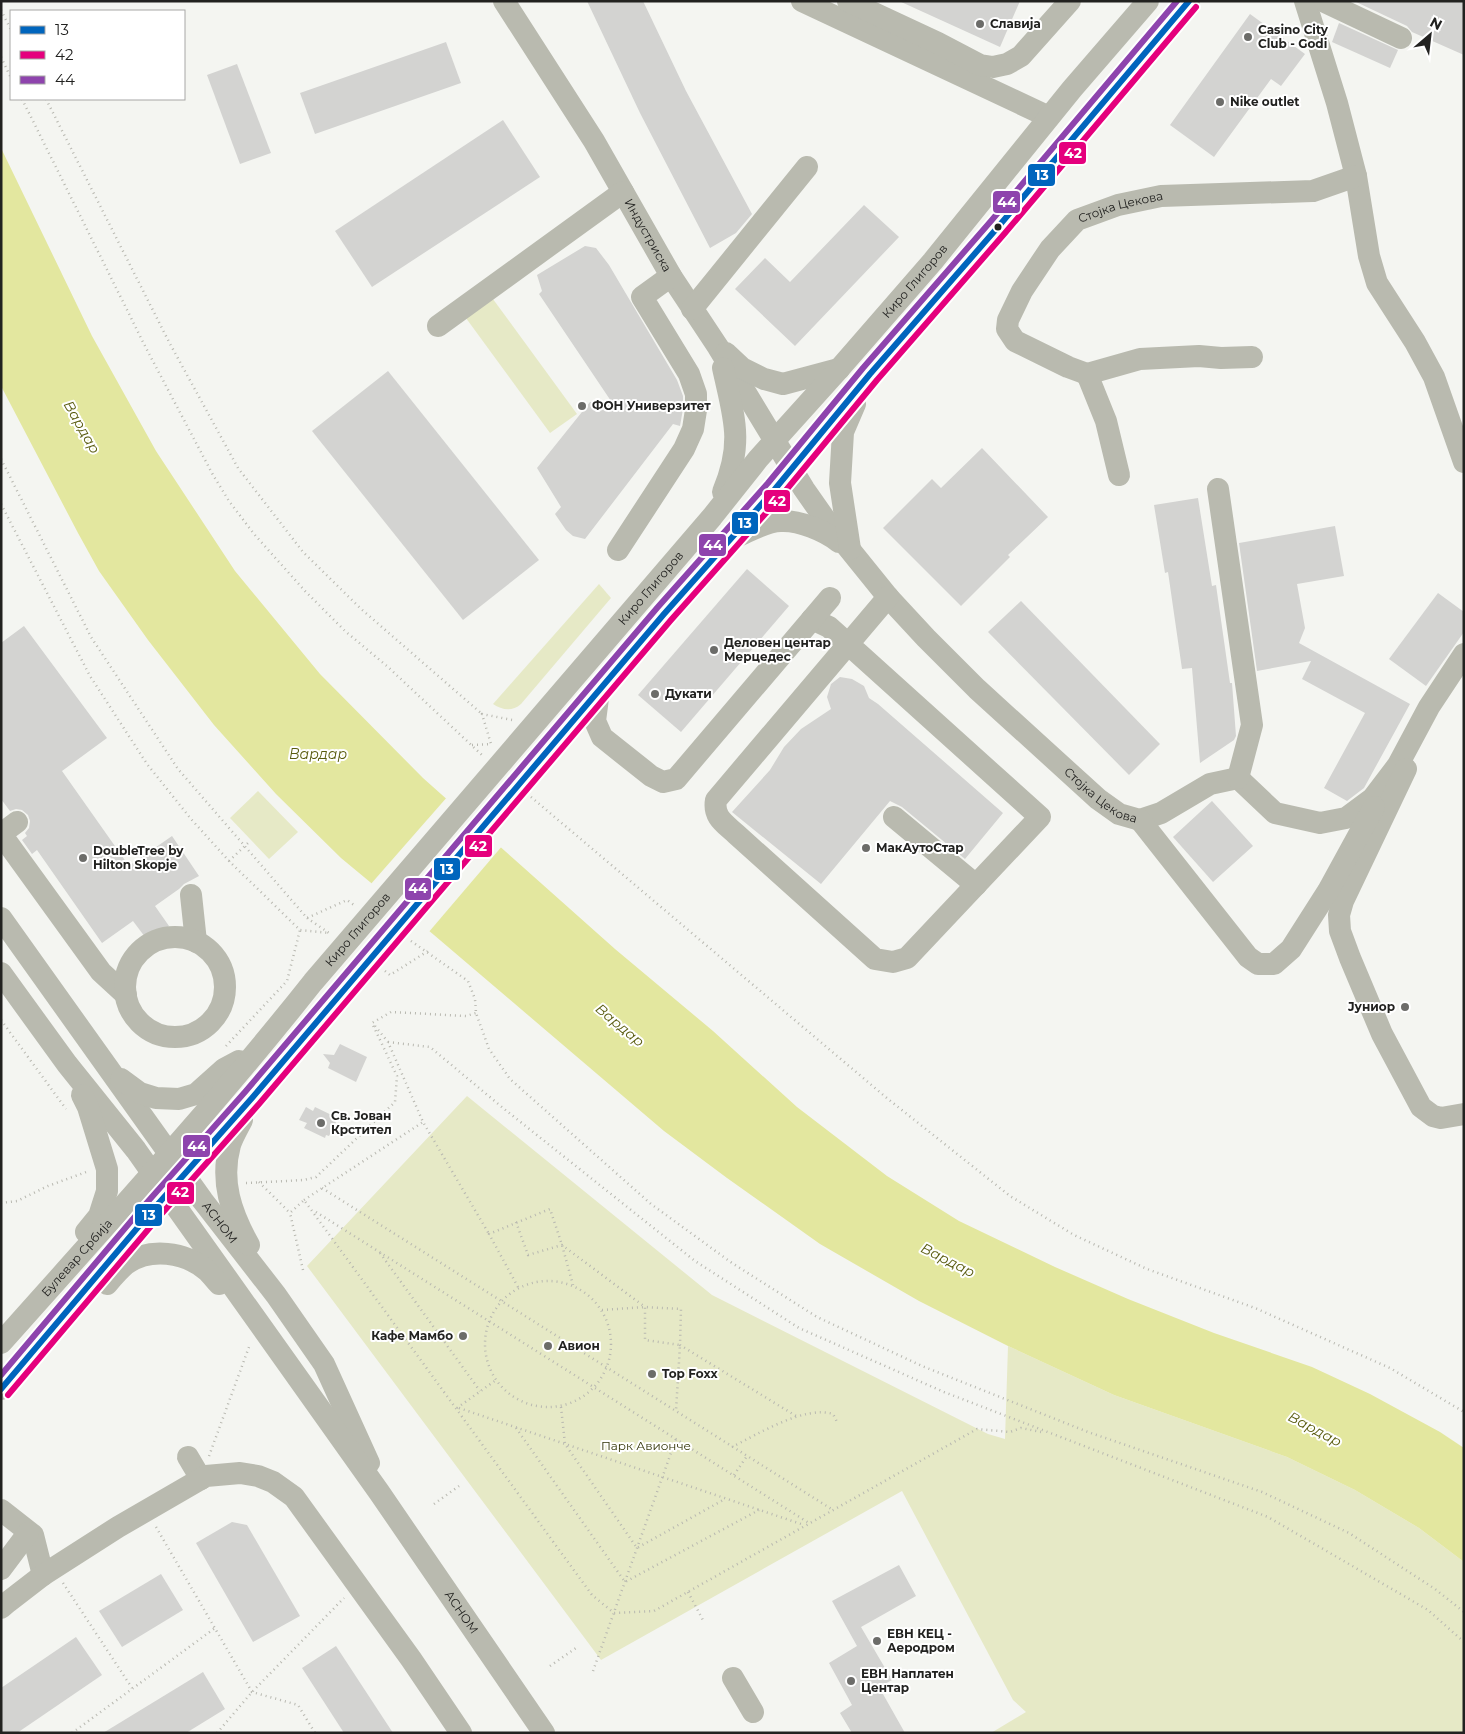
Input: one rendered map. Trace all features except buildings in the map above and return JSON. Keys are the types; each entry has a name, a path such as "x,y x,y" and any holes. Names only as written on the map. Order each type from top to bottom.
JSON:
{"street":[{"name":"Индустриска","path":"504,1 594,141 671,276 718,347 792,468"},
{"path":"802,1 1049,118"},
{"path":"848,1 980,65 993,67 1007,64 1021,56 1070,1"},
{"name":"Киро Глигоров","path":"152,1174 259,1050 313,982 712,517 758,459 839,370 933,261 1049,118 1148,1"},
{"path":"167,1194 252,1098 599,690 792,468 1189,1"},
{"path":"1315,2 1401,38"},
{"path":"1315,2 1337,103 1356,176 1369,256 1377,283 1415,342 1434,377 1464,462"},
{"path":"692,309 765,205 807,166"},
{"name":"Стојка Цекова","path":"1087,374 1068,367 1015,341 1007,329 1008,320 1022,291 1050,249 1077,220 1118,205 1161,196 1312,191 1356,176"},
{"path":"438,326 623,192"},
{"path":"618,550 684,449 695,421 697,399 693,382 642,297 671,276"},
{"path":"718,347 742,368 764,379 783,384 839,370"},
{"path":"712,517 730,476 737,444 735,421 718,347"},
{"path":"1119,475 1106,421 1087,374 1140,359 1252,356"},
{"path":"850,550 840,483 843,432 870,374"},
{"name":"Стојка Цекова","path":"792,468 825,519 888,597 926,638 977,689 1098,799 1119,814 1140,820 1162,813 1210,784 1238,778"},
{"path":"1218,489 1252,725 1238,778 1275,813 1320,823 1346,818 1373,798 1398,765"},
{"path":"731,539 764,524 780,521 808,526 833,537 850,550"},
{"path":"812,620 829,627 848,644 1040,817 907,958 894,962 876,959 718,818 714,809 716,800 848,644 888,597"},
{"path":"599,690 595,720 602,737 652,776 663,782 676,779 830,598"},
{"path":"1140,820 1248,957 1258,964 1274,964 1291,949 1328,891 1357,835 1429,707 1464,654"},
{"path":"1464,675 1416,746 1343,901 1339,914 1340,931 1353,966 1382,1034 1421,1107 1433,1116 1441,1118 1464,1114"},
{"path":"550,748 577,734 602,737"},
{"path":"894,817 976,885"},
{"path":"17,822 1,834 101,972 126,995"},
{"path":"191,895 196,942"},
{"name":"АСНОМ","path":"1,918 111,1073 276,1295 324,1364 367,1456 379,1492"},
{"path":"180,938 196,942 208,950 218,961 224,975 223,1004 216,1016 206,1027 193,1034 178,1037 164,1036 150,1030 139,1021 130,1009 126,995 126,981 129,968 136,956 149,945 164,939 180,938"},
{"path":"95,962 109,970 129,968"},
{"name":"АСНОМ","path":"1,973 68,1064 136,1150 293,1374 379,1492 544,1733"},
{"path":"111,1073 140,1093 156,1098 178,1099 196,1094 224,1069 259,1050"},
{"path":"19,1324 35,1294 99,1216 107,1191 107,1169 100,1144 88,1107 68,1064"},
{"path":"252,1098 231,1143 226,1164 228,1197 242,1234 276,1295"},
{"name":"Булевар Србија","path":"1,1343 152,1174"},
{"name":"Булевар Србија","path":"1,1388 167,1194"},
{"path":"41,1341 73,1321 127,1264 147,1255 169,1253 188,1259 206,1270 223,1288 259,1336 293,1374"},
{"path":"188,1457 201,1479"},
{"path":"1,1608 48,1571 206,1476 240,1473 258,1476 273,1482 294,1497 411,1659 461,1733"},
{"path":"1,1510 33,1531 48,1571"},
{"path":"1,1569 33,1531"},
{"path":"734,1678 753,1712"}],"path":[{"path":"1,10 10,28"},
{"path":"1,58 10,76"},
{"path":"22,100 146,348 213,476 229,501 254,534 345,631 388,667 485,758"},
{"path":"47,100 160,325 238,468 303,552 360,608 482,714 528,731"},
{"path":"1,459 91,637 178,770 307,918 347,900 355,905"},
{"path":"1,504 90,676 147,764 191,819 229,861 300,930 329,933"},
{"path":"470,745 491,744 482,714"},
{"path":"531,796 888,1100 1010,1196 1074,1235 1147,1268 1255,1308 1390,1368 1464,1412"},
{"path":"229,861 249,842"},
{"path":"220,1052 287,981 300,930"},
{"path":"412,941 468,981 475,999 476,1013 489,1049 510,1079 651,1204 732,1263 817,1316 922,1366 1079,1428 1262,1492 1349,1533 1435,1589 1464,1612"},
{"path":"372,1023 391,1012 466,1016 476,1013"},
{"path":"1,1020 66,1109"},
{"path":"372,1023 388,1042 423,1122 518,1287"},
{"path":"238,1184 304,1180 316,1177 395,1102 397,1076 372,1023"},
{"path":"388,1042 430,1047 503,1108 695,1261 799,1328 944,1392 1268,1517 1428,1610 1464,1642"},
{"path":"290,1213 304,1200 423,1122"},
{"path":"1,1203 17,1201 48,1186 90,1170 90,1165"},
{"path":"259,1182 290,1213 303,1270"},
{"path":"322,1188 833,1510"},
{"path":"304,1200 592,1595 614,1613 654,1611 977,1429 1010,1432 1021,1428 1047,1433"},
{"path":"489,1234 550,1209 573,1285"},
{"path":"313,1210 809,1523"},
{"path":"516,1222 528,1255 562,1245"},
{"path":"562,1245 645,1307"},
{"path":"380,1252 480,1392"},
{"path":"555,1280 573,1285 590,1295 602,1310 610,1328 612,1348 608,1368 595,1388 579,1400 560,1407 542,1407 524,1403 508,1394 496,1380 487,1362 484,1341 488,1321 501,1301 518,1287 536,1281 555,1280"},
{"path":"645,1307 645,1340 680,1345 796,1416"},
{"path":"602,1310 645,1307 681,1309 676,1411"},
{"path":"201,1479 249,1347"},
{"path":"457,1408 496,1380"},
{"path":"560,1407 565,1444 637,1548"},
{"path":"457,1408 804,1526"},
{"path":"732,1447 796,1416 823,1411 833,1414 838,1424"},
{"path":"515,1427 625,1582"},
{"path":"594,1671 676,1439"},
{"path":"734,1475 747,1456"},
{"path":"434,1504 458,1486"},
{"path":"637,1548 725,1499"},
{"path":"147,1510 252,1692 298,1705 315,1733"},
{"path":"625,1582 759,1510"},
{"path":"48,1571 132,1688"},
{"path":"217,1733 252,1692 357,1584"},
{"path":"688,1592 704,1622"},
{"path":"72,1733 215,1628"},
{"path":"550,1666 576,1648"}],"green space":[{"path":"490,295 577,414 550,433 463,314"},
{"path":"599,584 611,598 521,704 518,707 507,709 493,704"},
{"path":"258,791 298,832 269,859 230,818"},
{"name":"Парк Авионче","path":"467,1096 712,1295 988,1434 1005,1439 1008,1346 1114,1395 1287,1457 1355,1490 1419,1528 1464,1562 1464,1733 991,1733 1026,1712 1013,1700 902,1491 601,1660 307,1266"}],"water":[{"name":"Вардар","path":"1,148 92,336 156,451 235,571 320,674 423,778 615,949 713,1031 797,1107 887,1176 959,1221 1055,1267 1128,1299 1214,1333 1312,1367 1370,1394 1440,1432 1464,1448 1464,1562 1419,1528 1355,1490 1287,1457 1114,1395 1008,1346 919,1301 820,1244 664,1131 341,858 276,794 214,725 148,640 99,571 1,386"}],"pier":[{"path":"448,796 503,845 428,933 370,885"}],"transit line":[{"name":"44","path":"1,1375 657,608 768,483 863,368 991,221 1177,1"},
{"name":"13","path":"1,1389 150,1213 252,1098 664,614 775,489 870,374 998,227 1189,1"},
{"name":"42","path":"8,1395 157,1219 259,1104 671,620 782,495 877,380 1005,233 1196,7"}],"place":[{"name":"Славија","path":"980,24"},
{"name":"Casino City Club - Godi","path":"1248,37"},
{"name":"Nike outlet","path":"1220,102"},
{"name":"ФОН Универзитет","path":"582,406"},
{"name":"Деловен центар Мерцедес","path":"714,650"},
{"name":"Дукати","path":"655,694"},
{"name":"МакАутоСтар","path":"866,848"},
{"name":"DoubleTree by Hilton Skopje","path":"83,858"},
{"name":"Јуниор","path":"1405,1007"},
{"name":"Св. Јован Крстител","path":"321,1123"},
{"name":"Кафе Мамбо","path":"463,1336"},
{"name":"Авион","path":"548,1346"},
{"name":"Top Foxx","path":"652,1374"},
{"name":"ЕВН КЕЦ - Аеродром","path":"877,1641"},
{"name":"ЕВН Наплатен Центар","path":"851,1681"}]}
